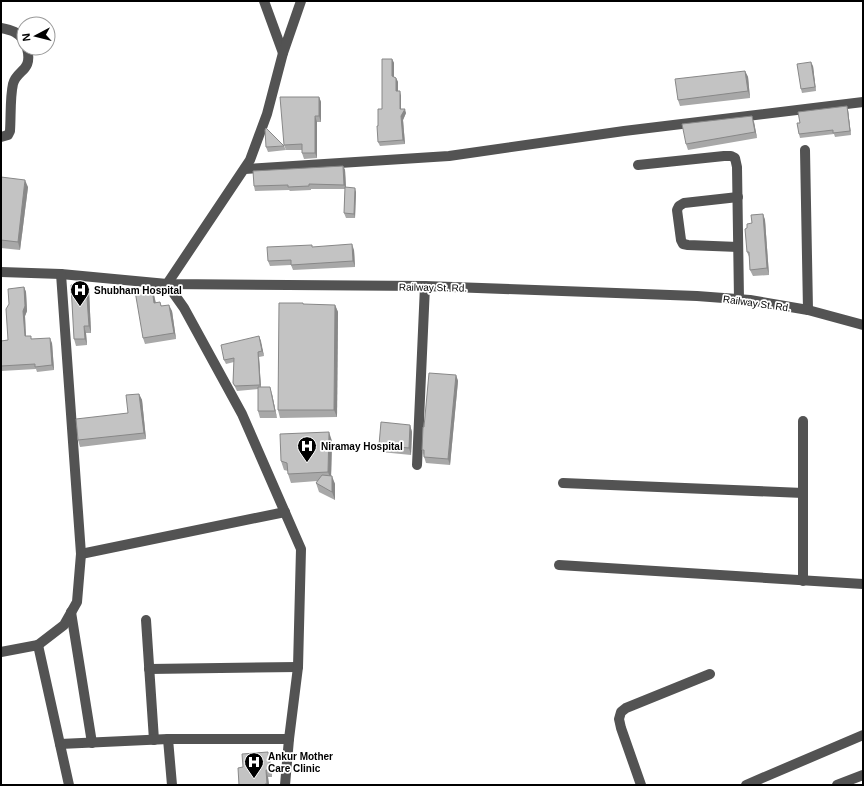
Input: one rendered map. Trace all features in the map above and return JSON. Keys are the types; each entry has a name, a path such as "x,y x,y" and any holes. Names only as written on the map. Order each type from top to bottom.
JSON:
{"street":[{"path":"264,1 283,53"},
{"path":"285,785 298,667 301,549 242,414 184,308 167,284 250,160 267,114 283,53 302,1"},
{"path":"1,28 16,32"},
{"path":"1,137 8,135 10,131 14,82 28,63 28,56"},
{"path":"245,169 449,156 624,130 863,102"},
{"path":"806,150 808,310"},
{"path":"638,165 732,156 735,158 737,163 738,197 739,299"},
{"path":"738,197 684,203 679,206 677,210 681,240 684,244 738,246"},
{"name":"Railway St. Rd.","path":"1,272 61,274 167,284 425,286 697,296 739,299 808,310 863,325"},
{"path":"1,652 38,645 64,625 77,602 81,554 61,274"},
{"path":"417,465 425,286"},
{"path":"803,421 803,581"},
{"path":"563,483 803,493"},
{"path":"81,554 285,512"},
{"path":"559,565 863,584"},
{"path":"71,612 92,743"},
{"path":"146,620 154,740"},
{"path":"38,645 69,785"},
{"path":"149,669 298,667"},
{"path":"641,785 621,728 619,719 620,712 626,708 710,674"},
{"path":"746,785 863,735"},
{"path":"60,744 168,739 289,739"},
{"path":"168,739 172,785"},
{"path":"838,785 863,775"}],"building":[{"path":"382,59 392,59 392,76 396,78 396,91 400,91 400,109 405,109 401,116 403,140 378,142 378,109 382,109"},
{"path":"811,62 815,87 801,89 797,64"},
{"path":"745,71 748,91 678,100 675,79"},
{"path":"280,97 319,97 319,116 315,116 315,153 302,153 302,144 284,145"},
{"path":"847,106 850,131 833,133 833,130 799,134 797,123 800,123 798,112"},
{"path":"752,116 755,132 686,144 682,124"},
{"path":"266,128 284,146 266,147"},
{"path":"343,166 344,185 309,184 309,186 288,187 288,185 254,186 253,171"},
{"path":"1,177 25,180 18,242 1,240"},
{"path":"345,187 355,188 354,214 344,213"},
{"path":"763,214 767,268 750,270 745,229 747,228 747,224 752,223 751,215"},
{"path":"352,244 353,261 291,265 291,260 268,261 267,247 312,245 312,247"},
{"path":"86,284 89,326 84,326 85,339 74,339 71,285"},
{"path":"24,287 25,306 23,311 25,336 31,336 31,339 50,338 52,365 35,367 35,364 1,366 1,341 8,340 6,309 9,304 8,289"},
{"path":"152,288 154,303 160,302 161,306 169,305 174,333 143,338 135,291"},
{"path":"279,303 335,305 334,410 278,410"},
{"path":"259,336 262,351 258,352 260,385 235,386 233,383 234,358 224,360 221,345"},
{"path":"429,373 456,375 448,459 424,457 424,450 422,450"},
{"path":"258,387 270,387 275,411 258,411"},
{"path":"139,394 144,433 78,440 76,419 128,413 126,395"},
{"path":"381,422 410,425 409,448 379,445"},
{"path":"329,432 328,472 288,474 287,463 281,461 280,434"},
{"path":"322,475 332,476 332,492 316,483"},
{"path":"268,752 270,770 266,770 267,784 239,785 238,768 243,767 242,754"}],"place":[{"name":"Shubham Hospital","path":"80,307"},
{"name":"Niramay Hospital","path":"307,463"},
{"name":"Ankur Mother Care Clinic","path":"254,779"}]}
